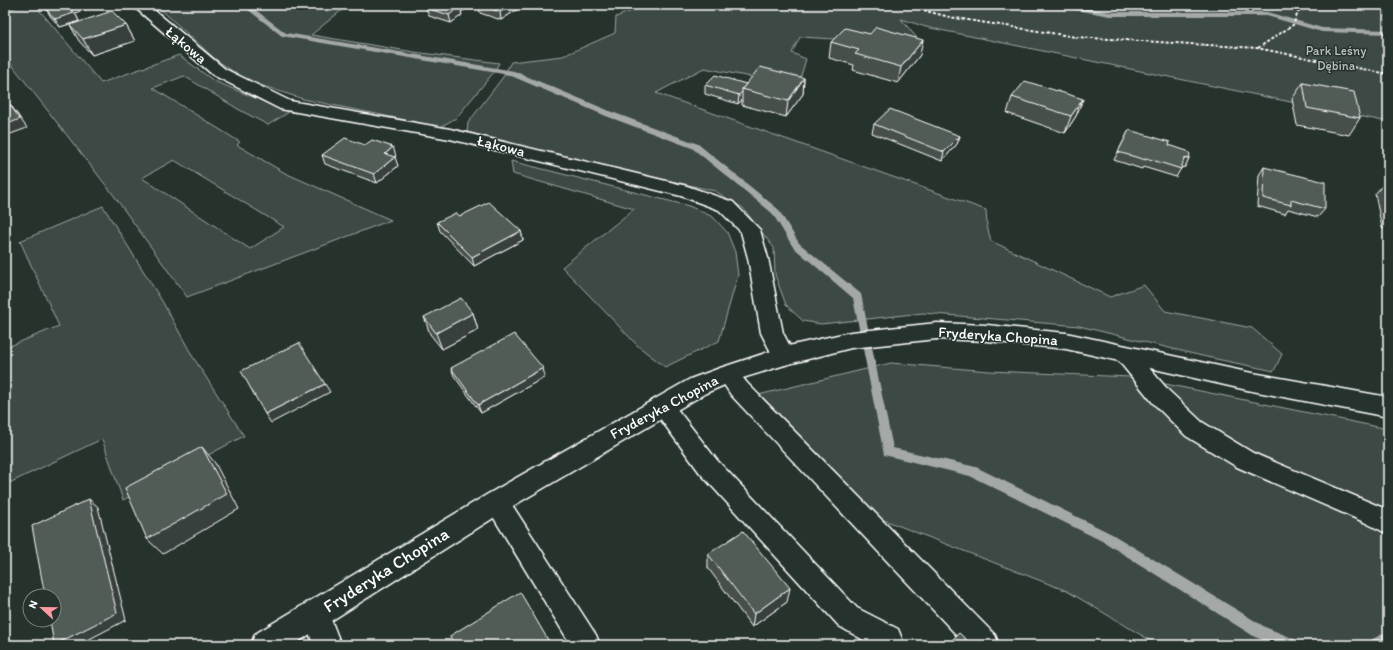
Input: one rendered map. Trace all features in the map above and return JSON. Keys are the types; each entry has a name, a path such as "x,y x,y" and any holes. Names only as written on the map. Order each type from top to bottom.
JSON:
{"street":[{"name":"Łąkowa","path":"139,5 219,72 286,105 450,134 687,192 726,206 750,230 758,258 772,333 784,356"},
{"name":"Fryderyka Chopina","path":"266,645 497,502 698,386 728,374 784,356 851,340 937,331 987,333 1066,341 1247,381 1388,407"}],"lane":[{"path":"1125,354 1161,397 1194,430 1244,460 1374,514 1388,523"},
{"path":"728,374 744,395 985,645"},
{"path":"662,406 708,466 848,617 888,638"},
{"path":"497,502 586,645"},
{"name":"Fryderyka Chopina","path":"316,613 328,645"}],"path":[{"path":"904,5 948,17 1076,37 1257,48 1388,74"},
{"path":"1257,48 1293,25 1301,5"}],"green space":[{"path":"24,5 35,5 101,83 179,55 214,81 289,112 268,125 238,109 184,76 153,88 240,142 237,145 285,173 391,220 187,297 112,193 5,56 5,11","holes":["174,160 284,227 250,249 142,178"]},
{"path":"156,5 348,5 311,35 414,52 499,63 494,72 456,118 440,127 303,99 245,80 214,58"},
{"name":"Park Leśny Dębina","path":"647,5 1388,5 1388,122 926,27 901,19 922,44 800,37 792,53 806,59 798,86 704,68 656,93 986,210 987,226 991,241 1110,297 1144,285 1165,311 1252,328 1282,354 1274,371 1202,356 1079,326 923,313 821,324 803,321 786,305 775,275 774,248 743,208 715,191 467,133 468,123 503,77 511,62 563,56 615,33 616,17"},
{"path":"511,161 689,206 713,217 727,232 735,252 738,275 719,341 665,367 638,346 562,267 634,209 513,174"},
{"path":"103,206 162,301 193,357 244,436 123,500 102,439 5,485 5,348 59,326 20,241"},
{"path":"891,363 989,371 1131,377 1388,429 1388,645 1158,645 1067,591 879,518 754,396"}],"building":[{"path":"60,5 71,5 69,6 74,13 55,19 46,9"},
{"path":"431,5 457,5 455,6 460,7 449,15 426,8"},
{"path":"479,5 510,5 500,12"},
{"path":"112,11 126,25 83,39 70,25"},
{"path":"876,27 923,40 901,67 855,54 859,50 831,42 845,28 870,34"},
{"path":"760,67 804,78 788,101 742,89"},
{"path":"715,75 746,84 739,95 705,85"},
{"path":"1025,81 1083,99 1071,116 1012,97"},
{"path":"1303,83 1354,92 1360,118 1307,108"},
{"path":"5,98 20,119 5,125"},
{"path":"890,109 960,136 944,152 874,124"},
{"path":"1129,130 1170,142 1169,145 1187,151 1190,154 1189,158 1184,159 1181,169 1146,158 1146,160 1118,152"},
{"path":"345,138 365,145 372,140 393,147 385,154 395,157 374,174 322,155"},
{"path":"1264,167 1325,182 1325,209 1291,200 1291,205 1263,198"},
{"path":"1382,186 1388,187 1388,214"},
{"path":"489,202 521,231 472,257 437,222 456,213 460,216"},
{"path":"461,298 473,313 436,333 424,317"},
{"path":"514,334 543,368 478,405 451,368"},
{"path":"299,343 325,384 265,414 241,371"},
{"path":"202,447 227,494 147,539 125,488"},
{"path":"89,499 117,613 54,645 51,628 62,628 62,588 44,588 32,526"},
{"path":"743,531 790,588 754,614 708,554"},
{"path":"520,592 551,645 454,645 450,636"},
{"path":"959,633 972,645 947,645"}],"waterway":[{"path":"245,5 284,35 511,73 609,114 695,146 775,211 796,245 858,296 888,452 972,471 1108,538 1260,632 1292,645"},
{"path":"1059,5 1110,14 1267,14 1322,30 1388,32"},
{"path":"1376,645 1388,638"}]}
